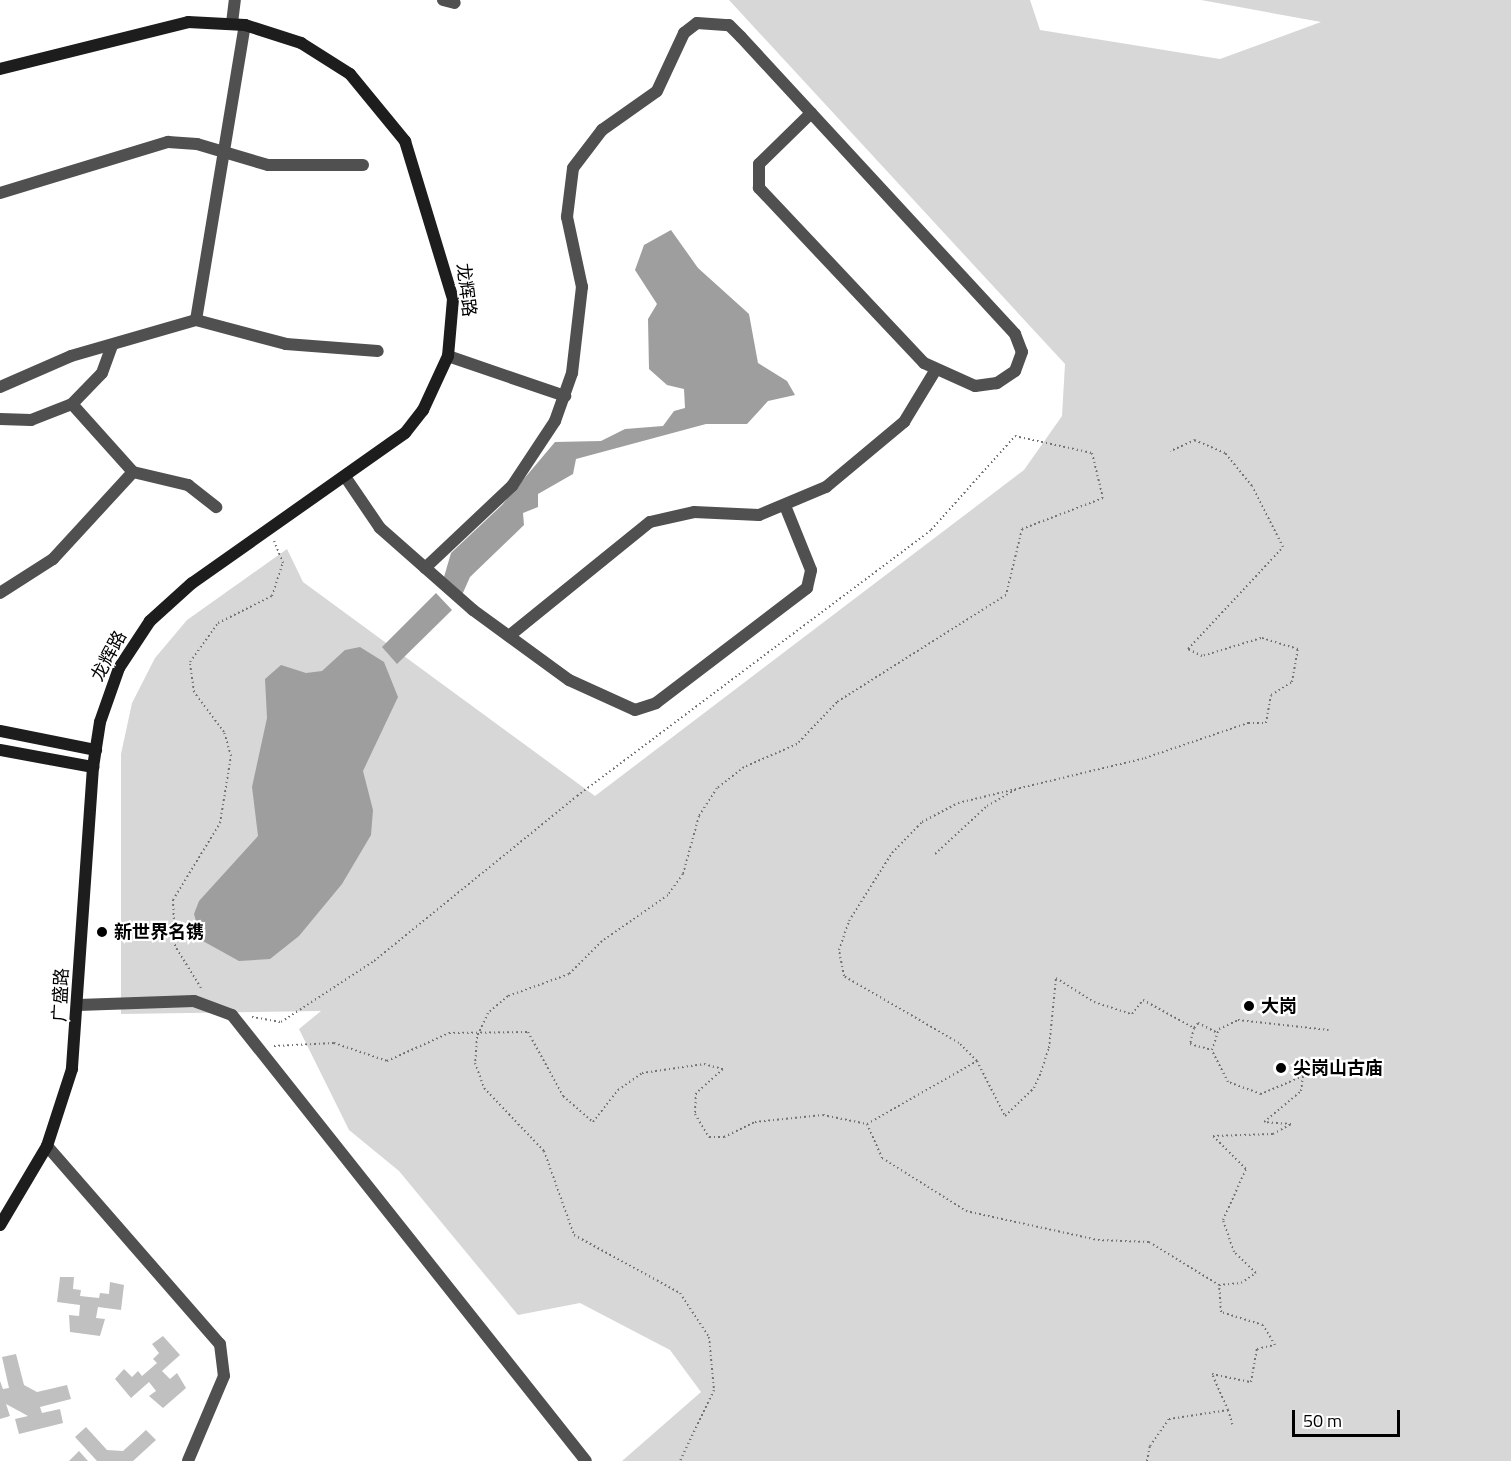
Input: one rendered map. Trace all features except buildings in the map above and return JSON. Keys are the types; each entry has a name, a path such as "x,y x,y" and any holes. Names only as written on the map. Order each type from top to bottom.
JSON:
{"street":[{"path":"196,320 224,153 239,24 235,0"},
{"path":"425,568 523,472 565,396 577,348 582,287 567,192 585,147 657,91 684,33 714,20 729,25 811,113 1020,342 1020,362 997,383 975,386 935,371 913,354 759,188 759,164 811,113"},
{"name":"龙辉路","path":"0,69 159,25 239,24 301,43 350,74 405,141 448,270 453,309 447,356 423,410 405,433 346,478 192,583 150,621 119,668 96,750"},
{"path":"0,193 168,142 292,167 363,165"},
{"path":"0,387 51,364 196,320 286,344 378,351"},
{"path":"0,420 31,420 72,404 102,373 112,346"},
{"path":"447,356 565,396"},
{"path":"509,636 650,522 672,514 745,517 786,508 826,487 879,448 913,410 935,371"},
{"path":"72,404 133,472 188,486 216,507"},
{"path":"0,593 53,559 133,472"},
{"path":"346,478 380,528 425,568 509,636 569,680 620,707 650,706 807,588 811,570 786,508"},
{"path":"0,731 96,750"},
{"path":"0,750 93,768"},
{"name":"广盛路","path":"0,1225 47,1146 72,1069 96,750"},
{"path":"78,1005 208,1003 232,1015 262,1049 586,1461"},
{"path":"47,1146 220,1344 224,1376 188,1461"}],"path":[{"path":"245,1014 281,1022 375,961 577,796 931,530 1015,436 1092,453 1103,498 1022,529 1006,595 837,702 797,744 744,767 717,788 699,816 683,873 668,895 602,941 569,974 508,996 488,1013 477,1037 475,1063 484,1088 544,1151 574,1235 680,1293 710,1337 714,1390 680,1461"},
{"path":"1170,451 1195,440 1225,453 1252,486 1283,547 1188,649 1202,656 1261,638 1298,649 1292,682 1271,695 1266,723 1248,723 1145,758 1023,785 958,803 922,822 870,886 839,950 844,976 959,1043 977,1061 1005,1116 1034,1088 1041,1072 1049,1048 1056,978 1094,1002 1132,1014 1143,1000 1194,1028"},
{"path":"210,994 185,970 171,923 182,879 220,823 230,780 231,756 224,732 195,692 190,662 218,623 272,596 283,563 267,531"},
{"path":"934,854 987,806 1023,785"},
{"path":"867,1124 882,1158 966,1211 1098,1240 1149,1242 1219,1285 1241,1283 1256,1273 1234,1252 1223,1220 1246,1169 1214,1136 1273,1134 1291,1124 1264,1122 1301,1091 1303,1076 1261,1094 1240,1088 1218,1071 1212,1050 1218,1033 1238,1020 1328,1030"},
{"path":"1212,1050 1190,1044 1194,1028 1198,1023 1218,1033"},
{"path":"262,1049 311,1040 387,1061 449,1033 477,1037 493,1031 528,1032 563,1096 593,1122 618,1090 642,1073 704,1064 723,1069 696,1093 695,1114 709,1137 724,1137 755,1122 823,1114 867,1124 977,1061"},
{"path":"1219,1285 1221,1312 1263,1324 1275,1345 1257,1349 1251,1382 1212,1374 1233,1426"},
{"path":"1147,1461 1150,1446 1169,1419 1228,1410"}],"shaded area":[{"path":"729,0 1030,0 1040,30 1220,59 1321,22 1201,0 1511,0 1511,1461 622,1461 701,1392 670,1350 580,1303 518,1315 399,1171 349,1130 299,1029 321,1011 121,1014 121,754 132,703 155,658 187,620 287,549 303,582 595,796 1024,470 1062,416 1065,364"},
{"path":"671,230 698,268 749,314 758,363 787,381 795,395 768,401 747,424 706,424 576,459 573,474 538,494 538,507 523,513 524,525 470,577 462,595 444,577 451,553 502,505 555,442 601,441 625,429 663,426 674,411 685,408 684,389 667,385 649,369 648,319 657,304 635,270 644,245"},
{"path":"436,593 452,610 397,664 382,647"},
{"path":"360,647 384,662 398,697 363,771 373,810 371,835 342,884 299,936 270,959 239,961 201,940 194,914 199,901 258,836 252,787 267,718 265,679 281,665 306,673 322,671 345,650"}],"place":[{"name":"新世界名镌","path":"102,932"},
{"name":"大岗","path":"1249,1006"},
{"name":"尖岗山古庙","path":"1281,1068"}]}
